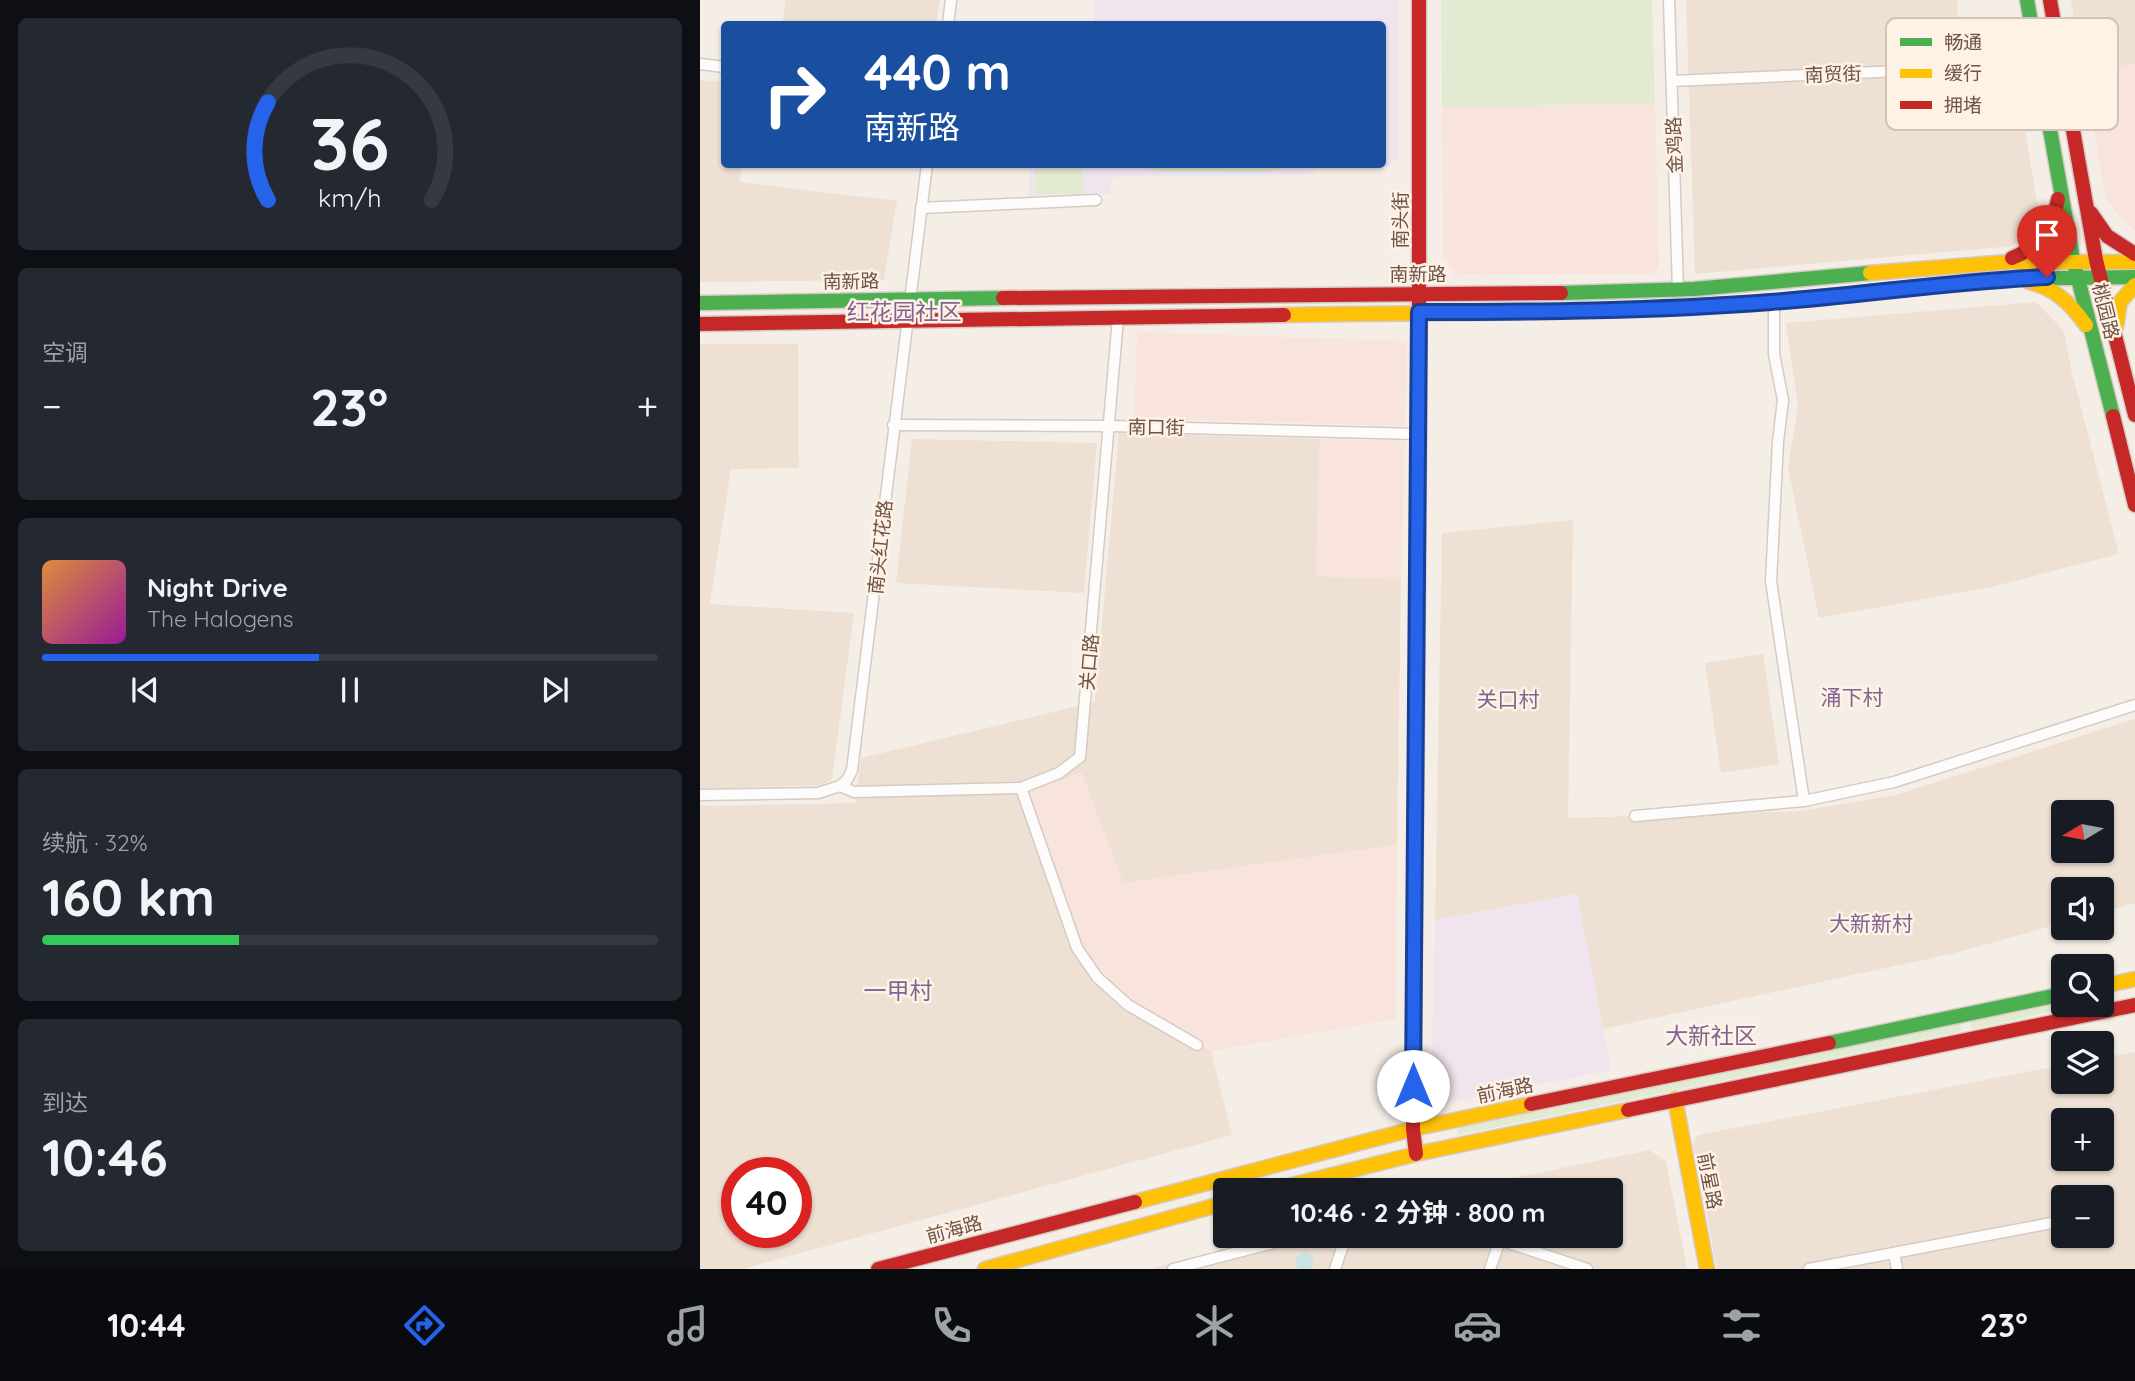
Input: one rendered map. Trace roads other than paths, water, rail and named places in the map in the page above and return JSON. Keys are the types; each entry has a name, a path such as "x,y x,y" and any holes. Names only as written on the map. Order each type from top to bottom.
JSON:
{"main road":[{"name":"南头街","path":"1416,1154 1413,1129 1420,293 1419,0"},
{"name":"桃园路","path":"2027,0 2030,18"},
{"name":"桃园路","path":"2049,130 2077,277 2135,505"},
{"name":"桃园路","path":"2073,130 2096,260 2135,415"},
{"path":"1999,261 2030,250 2047,234 2057,210 2059,183"},
{"path":"2084,195 2097,224 2107,236 2135,254"},
{"name":"南新路","path":"700,303 1577,293 1678,290 1999,261 2073,259 2135,262"},
{"name":"南新路","path":"700,324 1628,310 1774,302 1999,279 2135,277"},
{"path":"1999,279 2041,285 2056,292 2071,304 2091,332"},
{"path":"2116,339 2116,318 2120,302 2135,285"},
{"path":"2114,983 2135,979"},
{"name":"前海路","path":"878,1269 1413,1129 2051,996"},
{"path":"2114,1009 2135,1005"},
{"path":"2114,1013 2135,1012"},
{"path":"1316,1178 1416,1154 2077,1017"},
{"name":"前星路","path":"1675,1100 1707,1269"},
{"path":"985,1269 1213,1206"}],"street":[{"path":"948,21 951,0"},
{"name":"金鸡路","path":"1669,0 1678,290"},
{"path":"700,64 721,67"},
{"name":"南贸街","path":"1672,81 1886,72"},
{"name":"南头红花路","path":"840,786 852,770 872,620 893,425 927,168"},
{"path":"921,208 1096,201"},
{"path":"1774,302 1774,354 1783,400 1778,442 1771,581 1804,801"},
{"name":"关口路","path":"840,786 854,792 1021,789 1059,773 1080,757 1118,318"},
{"name":"南口街","path":"893,425 1110,426 1419,434"},
{"path":"1635,816 1804,801 1894,782 2135,705"},
{"path":"700,795 818,793 840,786"},
{"path":"1021,789 1077,948 1090,967 1097,977 1128,1005 1197,1045"},
{"path":"1331,1174 1332,1178"},
{"path":"1808,1269 2051,1223"},
{"path":"1173,1269 1254,1248"},
{"path":"1335,1269 1342,1248"},
{"path":"1490,1269 1495,1248"},
{"path":"1527,1248 1587,1269"},
{"path":"1894,1253 1897,1269"}],"water":[{"path":"1305,1253 1311,1256 1314,1262 1311,1268 1305,1271 1299,1268 1296,1262 1299,1256"}],"district":[{"name":"红花园社区","path":"904,311"},
{"name":"涌下村","path":"1852,697"},
{"name":"关口村","path":"1508,699"},
{"name":"大新新村","path":"1871,923"},
{"name":"一甲村","path":"898,990"},
{"name":"大新社区","path":"1711,1035"}]}
